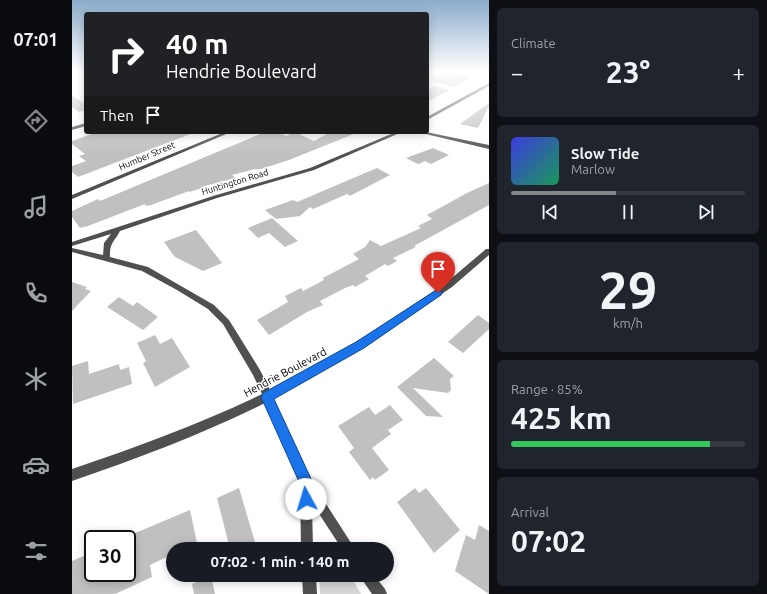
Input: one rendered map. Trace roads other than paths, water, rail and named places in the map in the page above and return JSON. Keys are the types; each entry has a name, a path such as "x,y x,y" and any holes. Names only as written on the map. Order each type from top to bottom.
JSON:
{"street":[{"path":"429,118 463,99"},
{"path":"72,124 74,128 84,125"},
{"name":"Humber Street","path":"72,197 224,134"},
{"name":"Huntington Road","path":"72,244 214,197 312,169 395,134"},
{"path":"428,134 489,147"},
{"path":"107,258 106,248 109,240 117,230"},
{"path":"72,250 145,269 211,307 226,322 257,373 306,483 344,542"},
{"name":"Hendrie Boulevard","path":"72,475 191,432 267,397 360,345 449,285 489,251"},
{"path":"306,483 307,542"},
{"path":"309,582 310,594"},
{"path":"371,582 380,594"}]}
